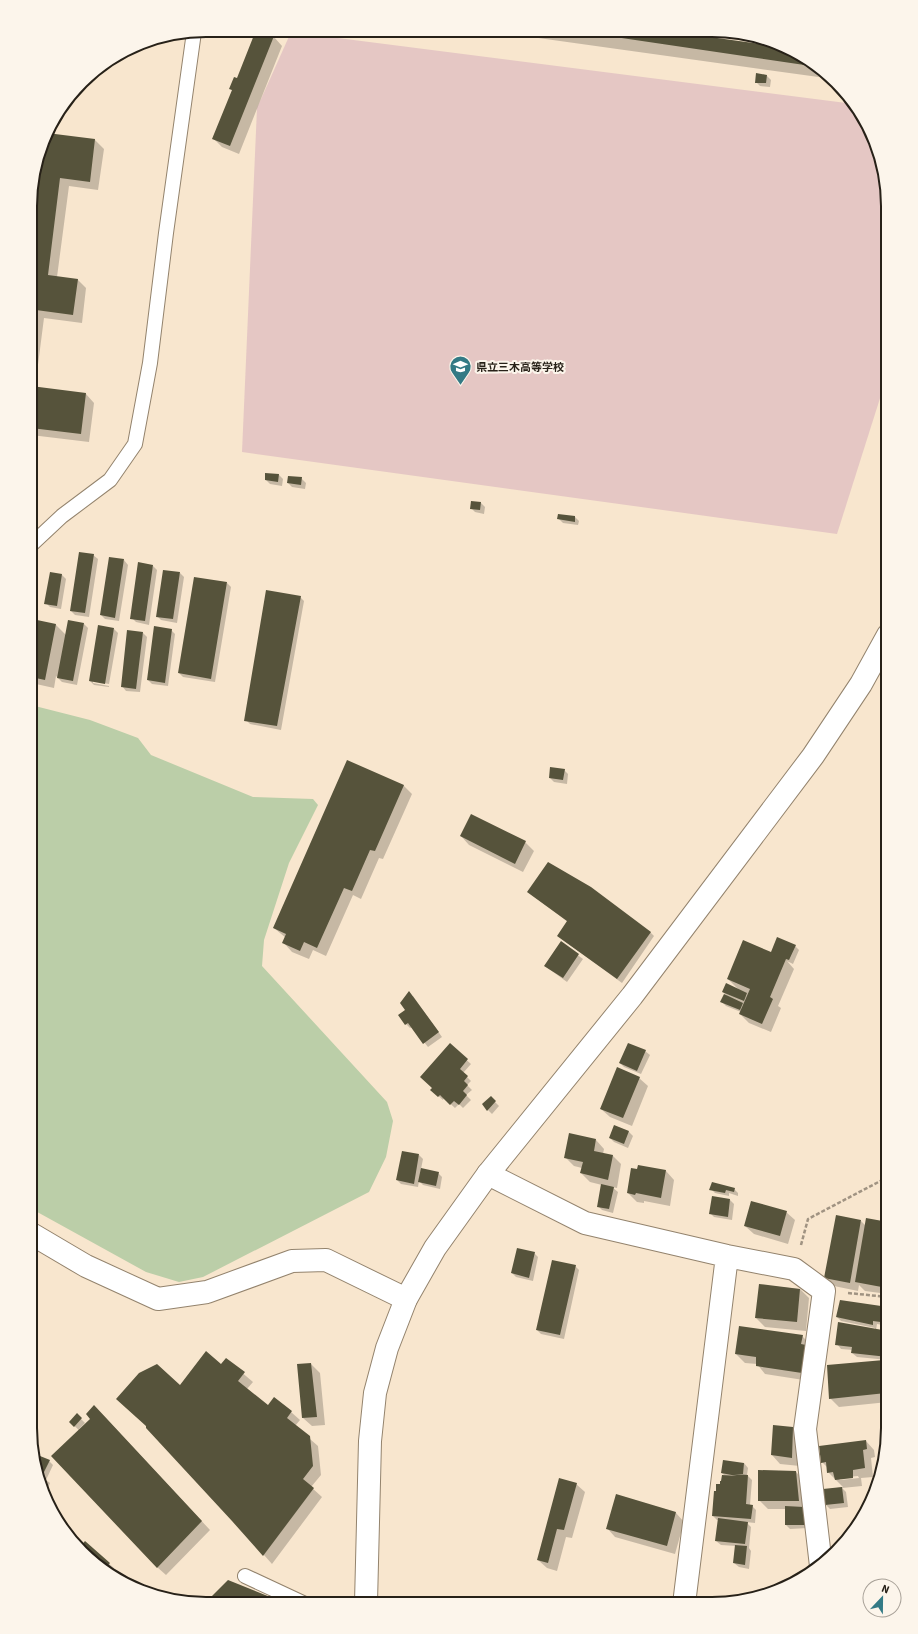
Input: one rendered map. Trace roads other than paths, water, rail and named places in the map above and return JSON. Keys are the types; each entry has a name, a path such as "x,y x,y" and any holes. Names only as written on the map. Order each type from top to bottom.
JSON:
{"street":[{"path":"366,1597 370,1441 375,1392 387,1348 406,1299 435,1248 488,1174 632,996 812,756 861,684 881,648"},
{"path":"488,1174 584,1223 727,1256 794,1269 824,1291 804,1429 820,1558"},
{"path":"37,1237 86,1266 158,1300 207,1292 292,1261 326,1260 406,1299"},
{"path":"685,1597 727,1256"}],"lane":[{"path":"37,539 62,516 110,480 135,444 150,363 167,225 193,37"},
{"path":"245,1576 290,1597"}],"place":[{"name":"県立三木高等学校","path":"460,386"}]}
